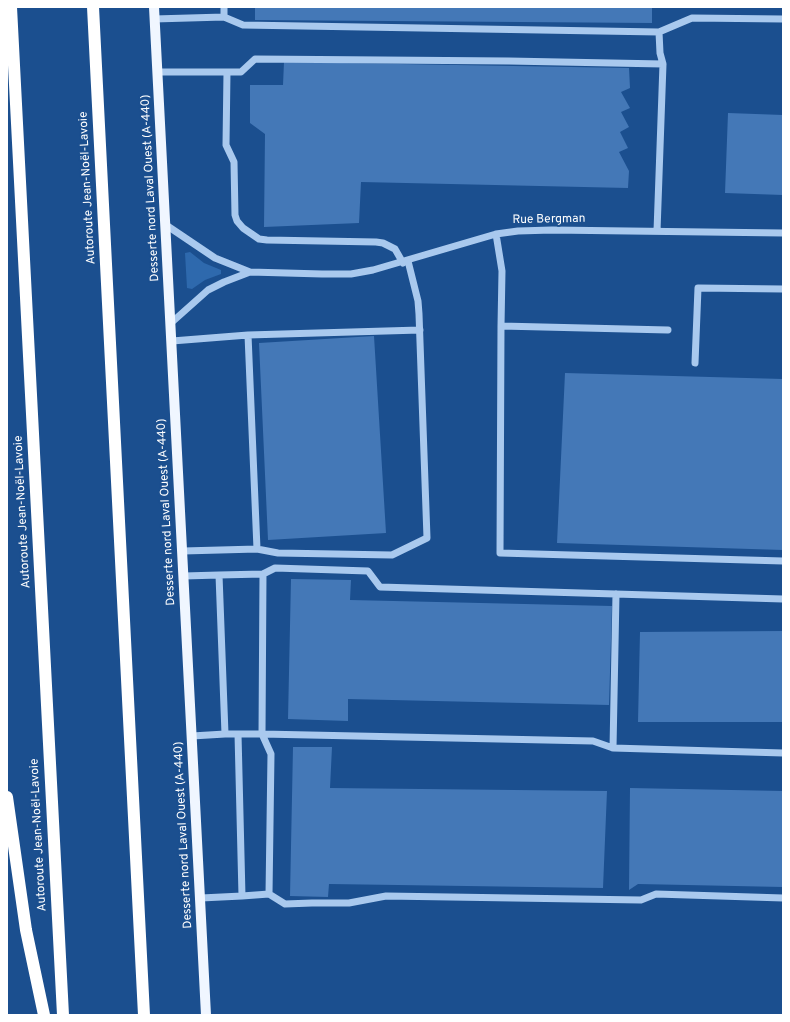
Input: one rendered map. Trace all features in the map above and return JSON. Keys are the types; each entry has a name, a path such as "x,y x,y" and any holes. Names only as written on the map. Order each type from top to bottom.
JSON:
{"highway":[{"name":"Autoroute Jean-Noël-Lavoie","path":"11,7 63,1015"},
{"name":"Autoroute Jean-Noël-Lavoie","path":"93,7 144,1015"},
{"path":"7,797 26,930 44,1015"}],"main road":[{"name":"Desserte nord Laval Ouest (A-440)","path":"154,7 206,1015"}],"street":[{"path":"224,7 224,17"},
{"path":"154,19 224,17 243,25 659,32 692,18 783,19"},
{"path":"657,231 663,64 660,53 659,32"},
{"path":"158,72 241,72 255,59 502,60 663,64"},
{"path":"183,551 257,549 278,553 392,555 427,538 418,301 406,262 395,249 383,243 267,240 259,239 242,228 235,215 234,162 226,146 227,72"},
{"name":"Rue Bergman","path":"166,225 215,258 250,272 351,274 406,262 496,234 529,230 783,233"},
{"path":"496,234 502,271 500,553 783,561"},
{"name":"Rue Bergman","path":"171,323 208,290 250,272"},
{"path":"695,363 698,288 783,289"},
{"path":"501,326 668,330"},
{"path":"172,341 248,335 420,330"},
{"path":"248,335 257,549"},
{"path":"184,576 263,574 275,568 368,571 380,587 783,599"},
{"path":"263,574 262,734 271,754 269,894"},
{"path":"219,575 225,734"},
{"path":"613,748 616,594"},
{"path":"238,734 242,896"},
{"path":"192,736 262,734 593,741 613,748 783,753"},
{"path":"200,898 269,894 286,904 349,903 386,896 641,900 656,894 783,898"}],"shaded area":[{"path":"190,252 204,263 221,270 221,274 205,280 192,289 187,288 185,253"}],"building":[{"path":"255,7 652,7 652,23 255,20"},
{"path":"284,62 629,68 630,88 621,92 630,108 621,112 629,127 620,132 628,148 619,152 629,171 628,188 361,182 359,223 264,227 265,134 250,123 250,85 283,85"},
{"path":"728,113 783,115 783,195 725,193"},
{"path":"374,336 386,533 268,540 259,343"},
{"path":"565,373 783,379 783,550 557,543"},
{"path":"291,579 351,580 350,600 612,606 609,705 348,699 348,721 288,719"},
{"path":"783,631 783,722 638,722 640,632"},
{"path":"293,747 332,747 330,788 607,791 603,888 329,884 328,897 290,896"},
{"path":"630,788 783,791 783,887 638,884 629,890"}]}
